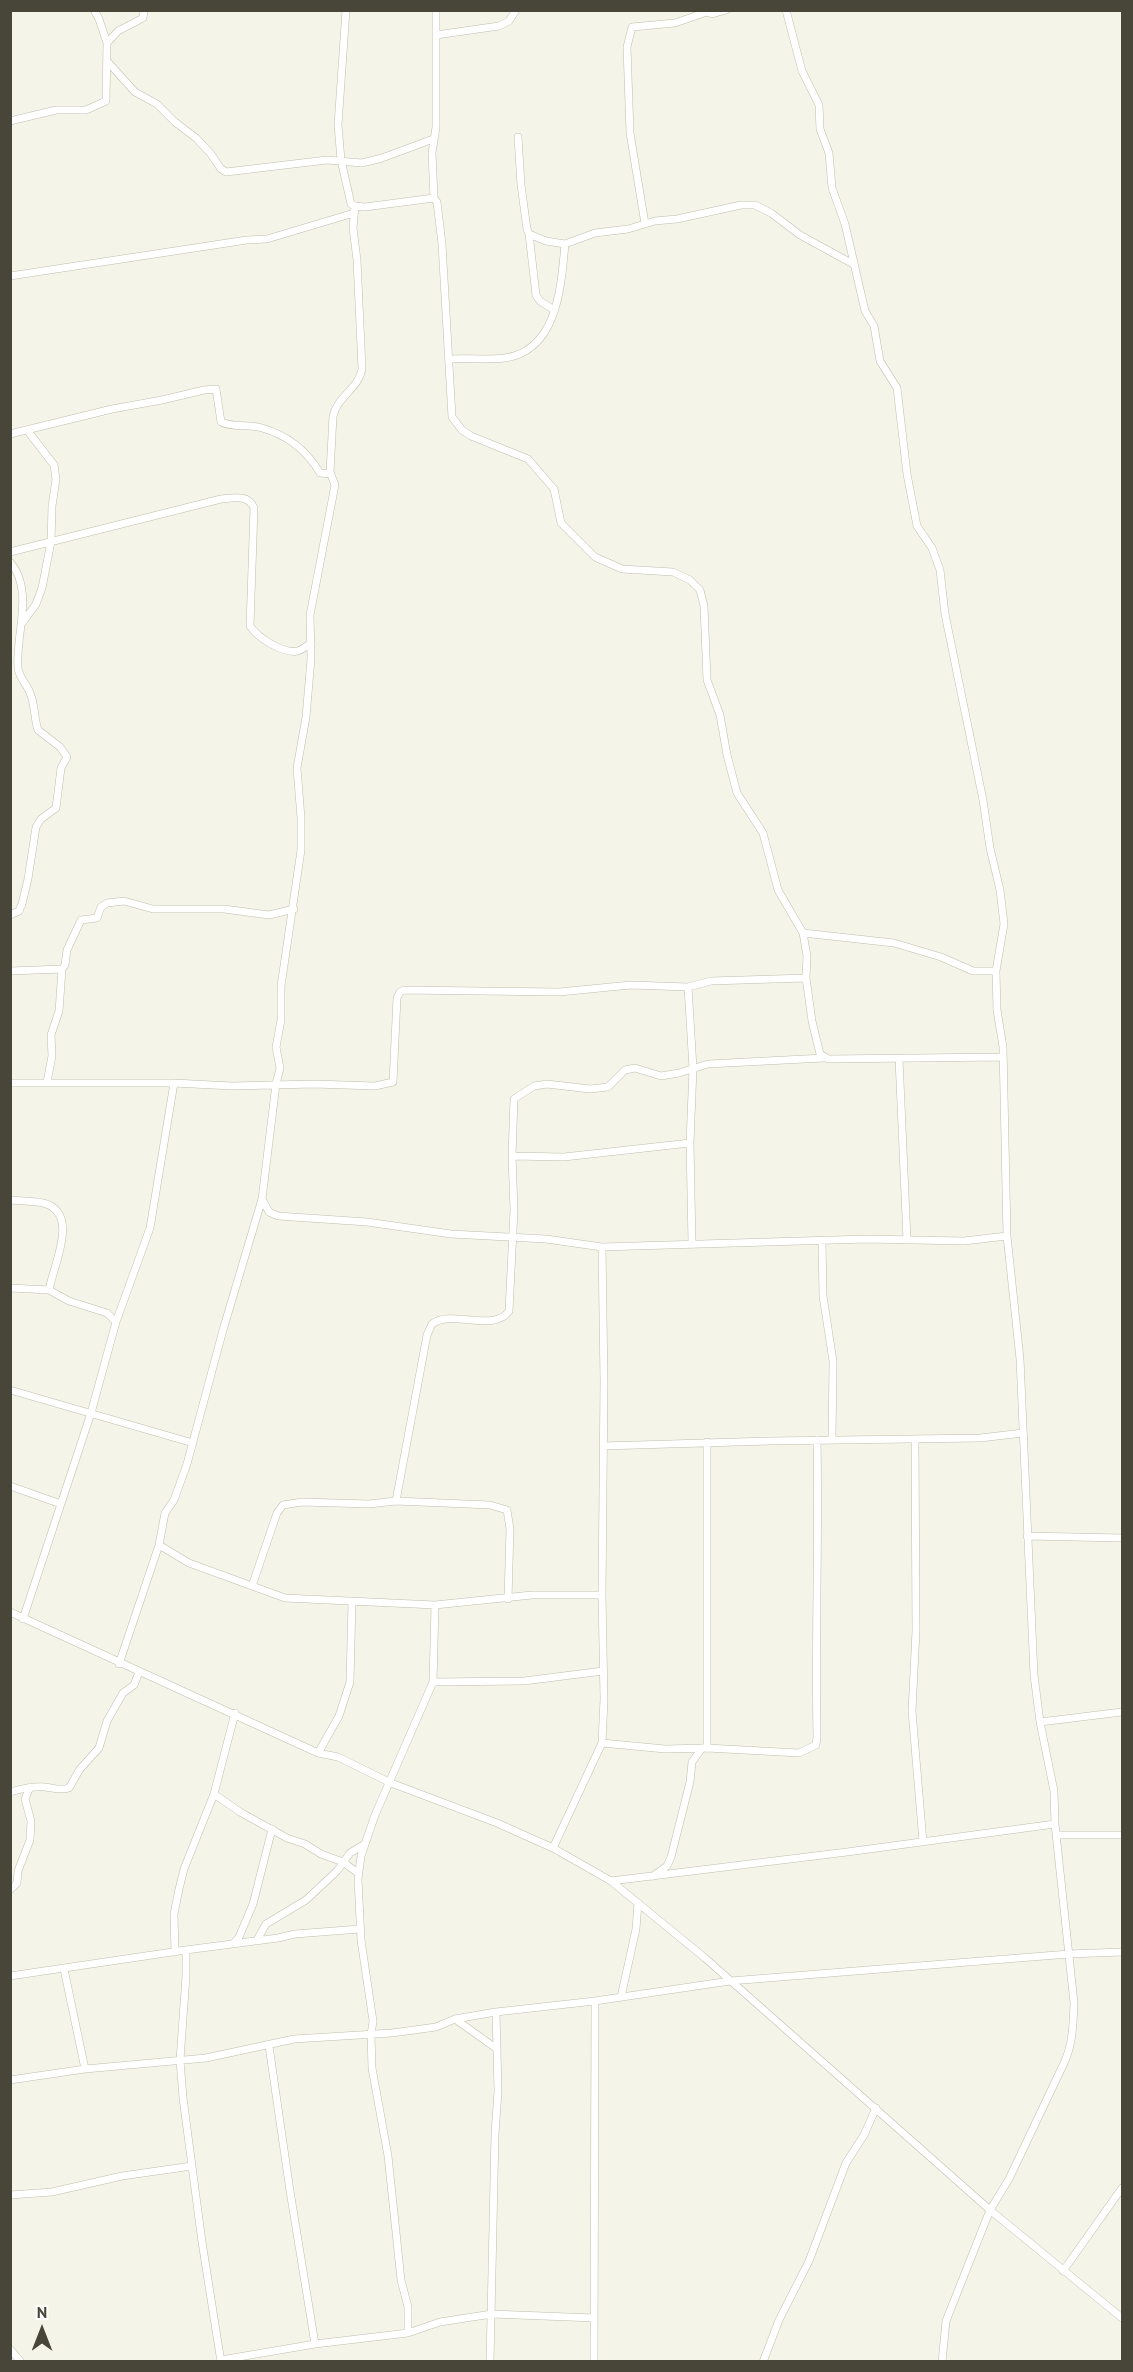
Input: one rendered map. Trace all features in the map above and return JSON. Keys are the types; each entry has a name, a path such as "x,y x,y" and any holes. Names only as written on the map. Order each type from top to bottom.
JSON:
{"street":[{"path":"10,121 56,110 86,110 106,101 107,43 94,10"},
{"path":"107,43 118,31 143,18 144,10"},
{"path":"119,1664 159,1545 165,1513 174,1500 194,1443 223,1330 262,1199 280,1068 276,1047 281,1020 281,987 301,850 297,768 306,717 312,603 335,485 331,474 334,408 358,380 362,369 354,210 341,160 338,125 346,10"},
{"path":"436,10 434,198 437,202 440,222 452,417 471,436 528,459 554,489 561,523 595,557 611,566 637,571 673,572 690,580 700,590 705,606 707,680 720,715 737,793 763,833 778,890 803,933 807,956 806,978 816,1040 820,1054 824,1058"},
{"path":"436,35 499,26 509,21 516,10"},
{"path":"645,224 630,133 627,47 632,27 675,23 704,12 712,14 726,10"},
{"path":"786,10 802,71 819,105 820,129 829,153 832,188 845,224 865,311 874,326 880,361 897,388 907,474 917,526 932,548 940,570 945,614 984,800 1004,924 996,970 1001,1030 1007,1236 1020,1359 1034,1675 1040,1722 1054,1791 1055,1824 1074,2004 1070,2049 1009,2179 990,2210 946,2321 942,2361"},
{"path":"107,62 135,92 157,104 196,138 223,171 231,172 316,160 341,160 352,163 370,161 433,139"},
{"path":"518,137 522,201 529,234 536,295 540,301 554,310"},
{"path":"10,276 247,240 267,239 354,210 434,198"},
{"path":"529,234 546,241 565,244 582,236 741,205 759,206 800,235 854,264"},
{"path":"449,359 503,358 516,355 534,346 547,330 554,310 565,244"},
{"path":"10,434 112,409 216,389 221,422 229,425 262,428 288,440 305,452 320,473 331,474"},
{"path":"23,622 40,596 51,542 56,472 48,457 27,430"},
{"path":"10,552 221,499 242,497 249,500 254,508 250,626 274,645 288,650 300,650 311,643"},
{"path":"10,562 16,569 21,588 23,622 18,660 20,676 31,694 38,730 60,747 67,757 61,768 56,808 41,819 36,827 22,904 19,911 10,915"},
{"path":"47,1082 52,1056 51,1035 59,1011 62,969 65,965 67,950 81,920 97,918 101,907 107,903 124,901 153,909 224,909 270,915 294,909"},
{"path":"803,933 894,943 941,957 974,971 996,970"},
{"path":"10,971 62,969"},
{"path":"10,1083 375,1086 391,1083 393,1079 397,998 404,990 559,992 631,984 688,987 711,981 806,978"},
{"path":"688,987 693,1068 690,1143 692,1243"},
{"path":"396,1501 429,1328 440,1319 494,1320 508,1314 513,1237 514,1098 534,1086 547,1084 590,1089 604,1088 611,1085 625,1070 635,1068 661,1076 708,1064 824,1058 1002,1057"},
{"path":"899,1059 907,1240"},
{"path":"23,1618 91,1413 116,1322 150,1228 174,1083"},
{"path":"512,1155 533,1154 564,1157 690,1143"},
{"path":"262,1199 269,1212 278,1216 367,1222 459,1235 513,1237 602,1247 692,1243 964,1241 1007,1236"},
{"path":"10,1200 44,1203 57,1210 63,1220 62,1243 54,1264 50,1290"},
{"path":"822,1241 823,1296 833,1360 832,1440"},
{"path":"553,1848 602,1743 602,1247"},
{"path":"10,1288 50,1290 69,1301 107,1313 116,1322"},
{"path":"10,1390 194,1443"},
{"path":"603,1446 980,1438 1023,1433"},
{"path":"915,1439 916,1620 912,1711 923,1842"},
{"path":"602,1743 665,1749 705,1748 799,1753 816,1745 815,1631 819,1518 817,1440"},
{"path":"651,1877 667,1866 671,1857 690,1782 692,1762 705,1748 707,1442"},
{"path":"10,1486 61,1504"},
{"path":"252,1586 277,1513 283,1505 302,1502 369,1504 396,1501 490,1505 504,1507 507,1510 510,1529 508,1599"},
{"path":"1027,1536 1122,1538"},
{"path":"159,1545 189,1563 285,1598 435,1605 532,1595 602,1595"},
{"path":"318,1753 339,1716 350,1682 352,1602"},
{"path":"408,2333 408,2307 401,2280 388,2156 372,2068 372,2014 360,1929 358,1873 365,1844 389,1782 433,1682 435,1605"},
{"path":"10,1612 67,1637 119,1664 235,1713 318,1753 338,1757 389,1782 497,1823 553,1848 611,1881 730,1981 990,2210 1122,2318"},
{"path":"433,1682 524,1681 603,1671"},
{"path":"10,1792 30,1787 47,1787 57,1790 71,1786 80,1769 99,1748 107,1721 123,1693 134,1685 139,1672"},
{"path":"1040,1722 1122,1712"},
{"path":"175,1952 174,1914 182,1879 214,1794 235,1713"},
{"path":"10,1890 17,1883 18,1871 30,1840 31,1821 25,1799 30,1787"},
{"path":"214,1794 287,1838 343,1862 358,1873"},
{"path":"611,1881 1055,1824"},
{"path":"234,1943 239,1937 253,1904 272,1829"},
{"path":"1057,1835 1122,1835"},
{"path":"257,1940 266,1924 306,1900 337,1871 350,1853 365,1844"},
{"path":"621,1997 634,1940 638,1902"},
{"path":"10,1976 295,1934 360,1929"},
{"path":"186,1950 180,2060 183,2098 221,2361 315,2344 408,2333 440,2322 492,2314 594,2318"},
{"path":"10,2080 85,2069 180,2060 269,2046 294,2039 371,2035 435,2027 454,2019 496,2012 596,2001 730,1981 1069,1954 1122,1952"},
{"path":"64,1969 85,2069"},
{"path":"594,2361 596,2001"},
{"path":"490,2361 498,2091 496,2012"},
{"path":"454,2019 497,2049"},
{"path":"269,2046 315,2344"},
{"path":"763,2361 779,2320 809,2261 846,2163 864,2135 876,2108"},
{"path":"10,2195 52,2192 122,2176 192,2166"},
{"path":"1063,2271 1122,2188"},
{"path":"10,2349 21,2361"}]}
